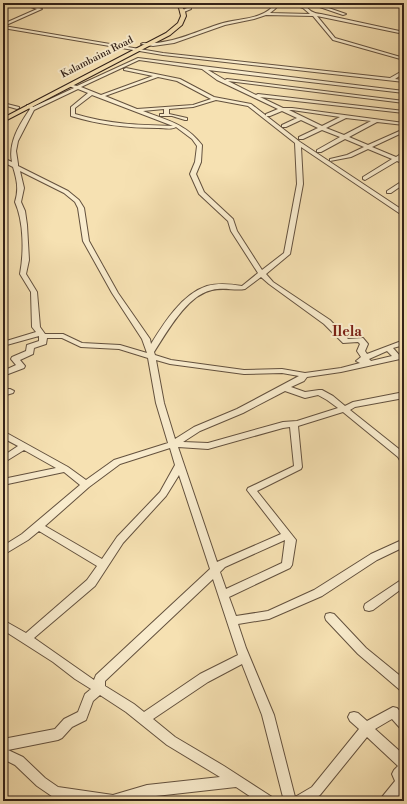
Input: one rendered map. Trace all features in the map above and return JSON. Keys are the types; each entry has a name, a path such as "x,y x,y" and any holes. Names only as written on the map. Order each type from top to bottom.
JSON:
{"main road":[{"name":"Kalambaina Road","path":"146,44 164,34 176,24 180,16 179,11 171,3"},
{"path":"3,120 31,107 177,28 182,21 184,11 176,3"},
{"name":"Kalambaina Road","path":"3,116 135,50"}],"street":[{"path":"3,26 40,9 21,3"},
{"path":"184,11 189,8 189,5 186,3"},
{"path":"146,44 178,40 226,24 263,14 272,10 278,3"},
{"path":"290,3 304,6 321,15"},
{"path":"310,3 350,16 352,20"},
{"path":"304,6 313,14 334,39 404,59 403,64"},
{"path":"263,14 321,15 352,20 404,33"},
{"path":"3,26 135,50 404,81"},
{"path":"174,55 202,68 219,79 253,96 322,128 404,162"},
{"path":"3,374 21,366 15,358 30,352 30,347 43,342 42,335 36,327 34,292 22,274 26,260 24,225 22,211 18,202 22,190 16,166 14,147 31,107 80,88 100,76 138,59 404,92"},
{"path":"196,66 208,59"},
{"path":"126,69 178,80 213,98 249,105 404,214"},
{"path":"392,80 404,71"},
{"path":"102,96 158,76"},
{"path":"219,79 404,102"},
{"path":"71,84 180,127 194,138 200,146 198,162 193,174 201,193 231,220 234,231 262,274 277,287 328,322 346,341 360,340 364,344 361,351 366,361"},
{"path":"92,92 73,108 73,115 83,119 125,125 180,127"},
{"path":"253,96 404,112"},
{"path":"136,110 193,106 214,100 213,98"},
{"path":"3,104 17,108"},
{"path":"166,115 167,108"},
{"path":"268,115 282,109 404,124"},
{"path":"152,116 166,115 185,119"},
{"path":"300,141 344,117"},
{"path":"284,126 301,118"},
{"path":"319,151 375,121"},
{"path":"337,165 349,156 404,129 398,124"},
{"path":"152,354 170,320 195,295 209,288 243,288 287,254 300,184 298,159 300,141"},
{"path":"365,178 404,154"},
{"path":"332,160 349,156"},
{"path":"3,160 66,192 77,201 81,208 86,241 115,293 146,338 152,354 160,403 200,531 216,570 244,657 268,715 290,801"},
{"path":"389,192 404,182"},
{"path":"3,344 42,335 63,336 80,345 120,347 152,354 170,362 244,372 282,371 305,375 352,368 389,348 404,342"},
{"path":"366,361 397,357 389,348"},
{"path":"3,552 25,537 86,485 117,462 173,444 197,429 240,411 285,388 305,375"},
{"path":"285,388 304,395 319,392 330,398 402,454 404,460"},
{"path":"173,444 208,446 344,410 353,405 404,395"},
{"path":"224,595 287,565 291,540 251,490 298,467 294,424"},
{"path":"3,434 65,470 86,485"},
{"path":"3,460 24,446"},
{"path":"26,639 91,583 120,540 163,494 180,465"},
{"path":"3,482 65,470"},
{"path":"38,526 104,565"},
{"path":"3,745 58,734 68,723 82,716 89,698 99,689 100,679 222,564 287,534"},
{"path":"232,621 269,615 318,593 374,557 404,543"},
{"path":"369,607 404,582"},
{"path":"330,617 362,651 404,686"},
{"path":"3,624 99,689 130,708 171,741 268,801"},
{"path":"144,719 204,678 244,657"},
{"path":"300,801 316,791 366,729 393,712 404,724"},
{"path":"354,717 404,763"},
{"path":"3,753 19,761 41,782 56,793 113,801 147,791 237,781"},
{"path":"386,801 403,782 398,774 404,768"}],"district":[{"name":"Ilela","path":"347,332"}]}
